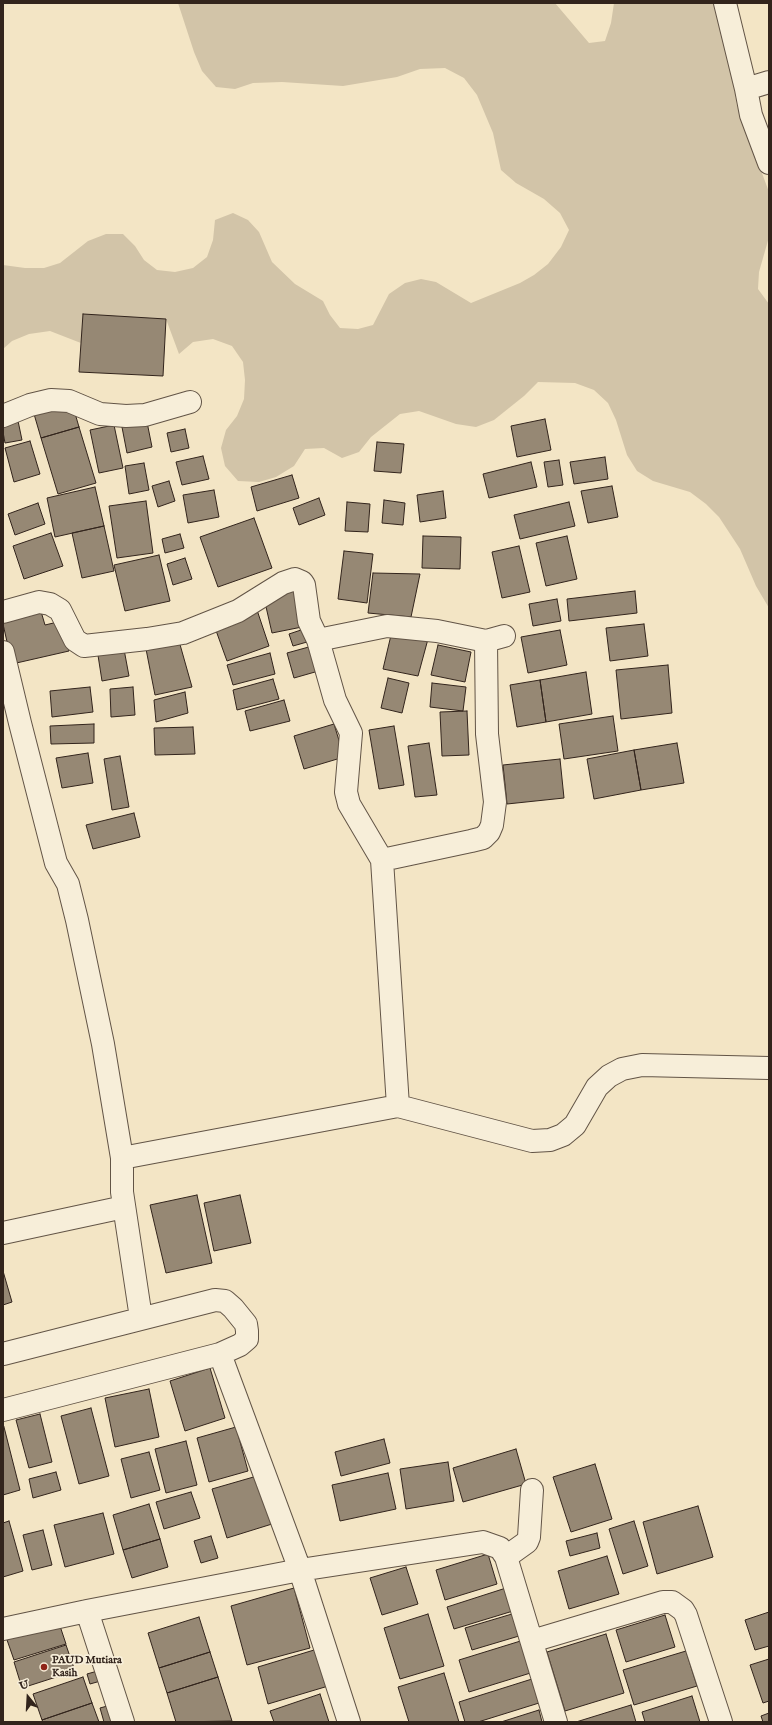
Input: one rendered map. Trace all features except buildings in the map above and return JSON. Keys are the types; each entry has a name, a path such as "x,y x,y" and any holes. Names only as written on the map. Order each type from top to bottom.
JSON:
{"street":[{"path":"725,3 751,115 769,163"},
{"path":"746,89 769,82"},
{"path":"3,416 30,405 52,400 69,401 100,414 120,416 145,415 190,402"},
{"path":"3,612 39,602 50,604 60,610 75,640 84,646 183,633 238,611 279,585 295,579 302,582 304,585 309,621 318,640 335,700 351,733 346,792 349,804 382,860 398,1106"},
{"path":"318,640 387,626 495,639 487,734 495,802 492,825 489,832 483,838 472,841 382,860"},
{"path":"3,652 56,863 68,884 103,1044 122,1158 122,1192 141,1318"},
{"path":"122,1158 398,1106 532,1141 550,1140 563,1136 575,1125 597,1087 608,1076 622,1070 642,1065 769,1068"},
{"path":"3,1233 124,1207"},
{"path":"3,1354 215,1300 225,1301 246,1324 247,1339 240,1345 220,1354 3,1410"},
{"path":"220,1354 300,1570 349,1722"},
{"path":"506,1557 527,1542 529,1537 532,1490"},
{"path":"3,1629 87,1611 300,1570 483,1542 500,1548 506,1557 556,1722"},
{"path":"532,1641 663,1602 672,1602 683,1610 686,1615 721,1722"},
{"path":"87,1611 123,1722"}],"shaded area":[{"path":"178,3 555,3 589,43 605,41 611,23 614,3 721,3 737,106 769,192 769,237 759,272 758,289 769,304 769,608 756,586 740,549 719,517 706,504 690,492 653,481 637,471 627,455 616,420 608,403 594,390 575,383 538,382 524,396 494,420 476,427 456,424 419,411 400,414 371,437 359,452 342,458 324,448 305,449 294,466 276,477 259,482 238,481 225,466 221,448 226,430 237,416 244,399 245,380 243,362 232,346 213,339 193,342 179,354 166,319 143,361 104,352 50,331 29,334 12,341 3,349 3,265 25,268 44,268 60,263 88,241 106,234 123,234 135,246 144,260 157,270 175,272 193,268 207,257 213,240 215,220 233,213 248,220 259,232 272,262 295,284 323,301 330,315 340,328 358,329 373,325 389,294 405,283 421,279 436,282 471,303 520,283 534,275 548,264 561,247 569,230 560,213 544,199 516,183 501,170 493,133 477,95 464,78 445,68 420,69 397,77 343,86 282,82 253,83 235,89 216,87 202,71 194,52"}],"place":[{"name":"PAUD Mutiara Kasih","path":"44,1667"}]}
